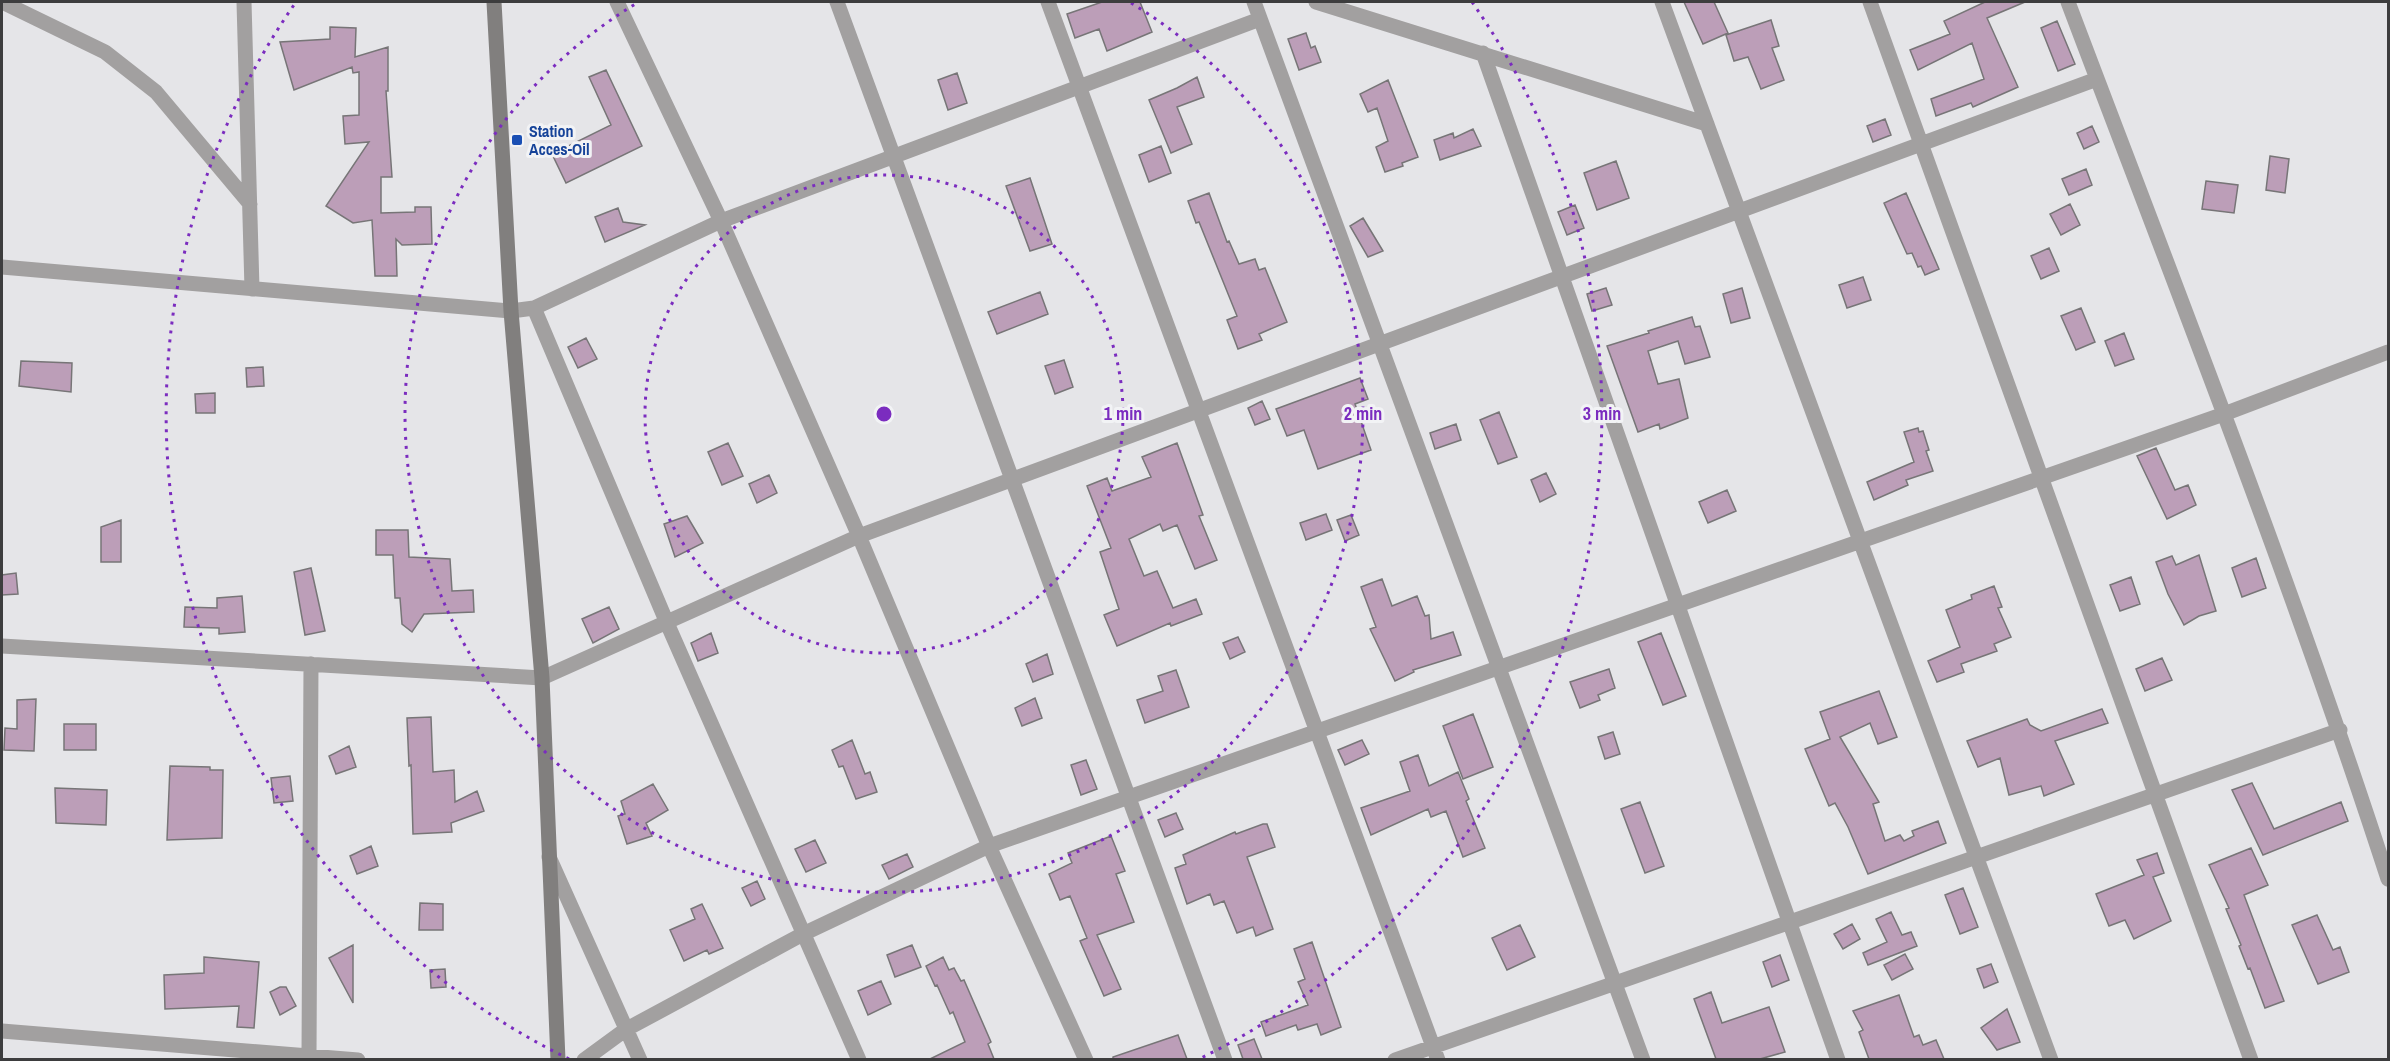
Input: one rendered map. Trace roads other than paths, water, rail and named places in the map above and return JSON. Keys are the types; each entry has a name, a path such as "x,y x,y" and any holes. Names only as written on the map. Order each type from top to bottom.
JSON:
{"street":[{"path":"2,2 105,52 156,92 250,204"},
{"path":"244,2 252,289"},
{"path":"494,2 511,311 542,678 558,1059"},
{"path":"616,2 721,221 859,536 989,846 1086,1059"},
{"path":"837,2 1225,1059"},
{"path":"1048,2 1436,1053"},
{"path":"1254,2 1644,1059"},
{"path":"1316,2 1707,124"},
{"path":"1662,2 2051,1059"},
{"path":"1870,2 2251,1059"},
{"path":"2068,2 2224,414 2340,730 2388,879"},
{"path":"2,267 511,311 534,308 721,221 1260,19"},
{"path":"1483,53 1838,1059"},
{"path":"2,646 542,678 859,536 2097,79"},
{"path":"534,308 667,623 859,1059"},
{"path":"584,1059 626,1029 803,933 989,846 2224,414 2388,352"},
{"path":"309,1055 311,664"},
{"path":"1395,1059 1436,1053 1615,983 2340,730"},
{"path":"549,857 640,1059"},
{"path":"2,1031 169,1052 309,1055 358,1059"}],"place":[{"name":"Station Acces-Oil","path":"517,140"}]}
